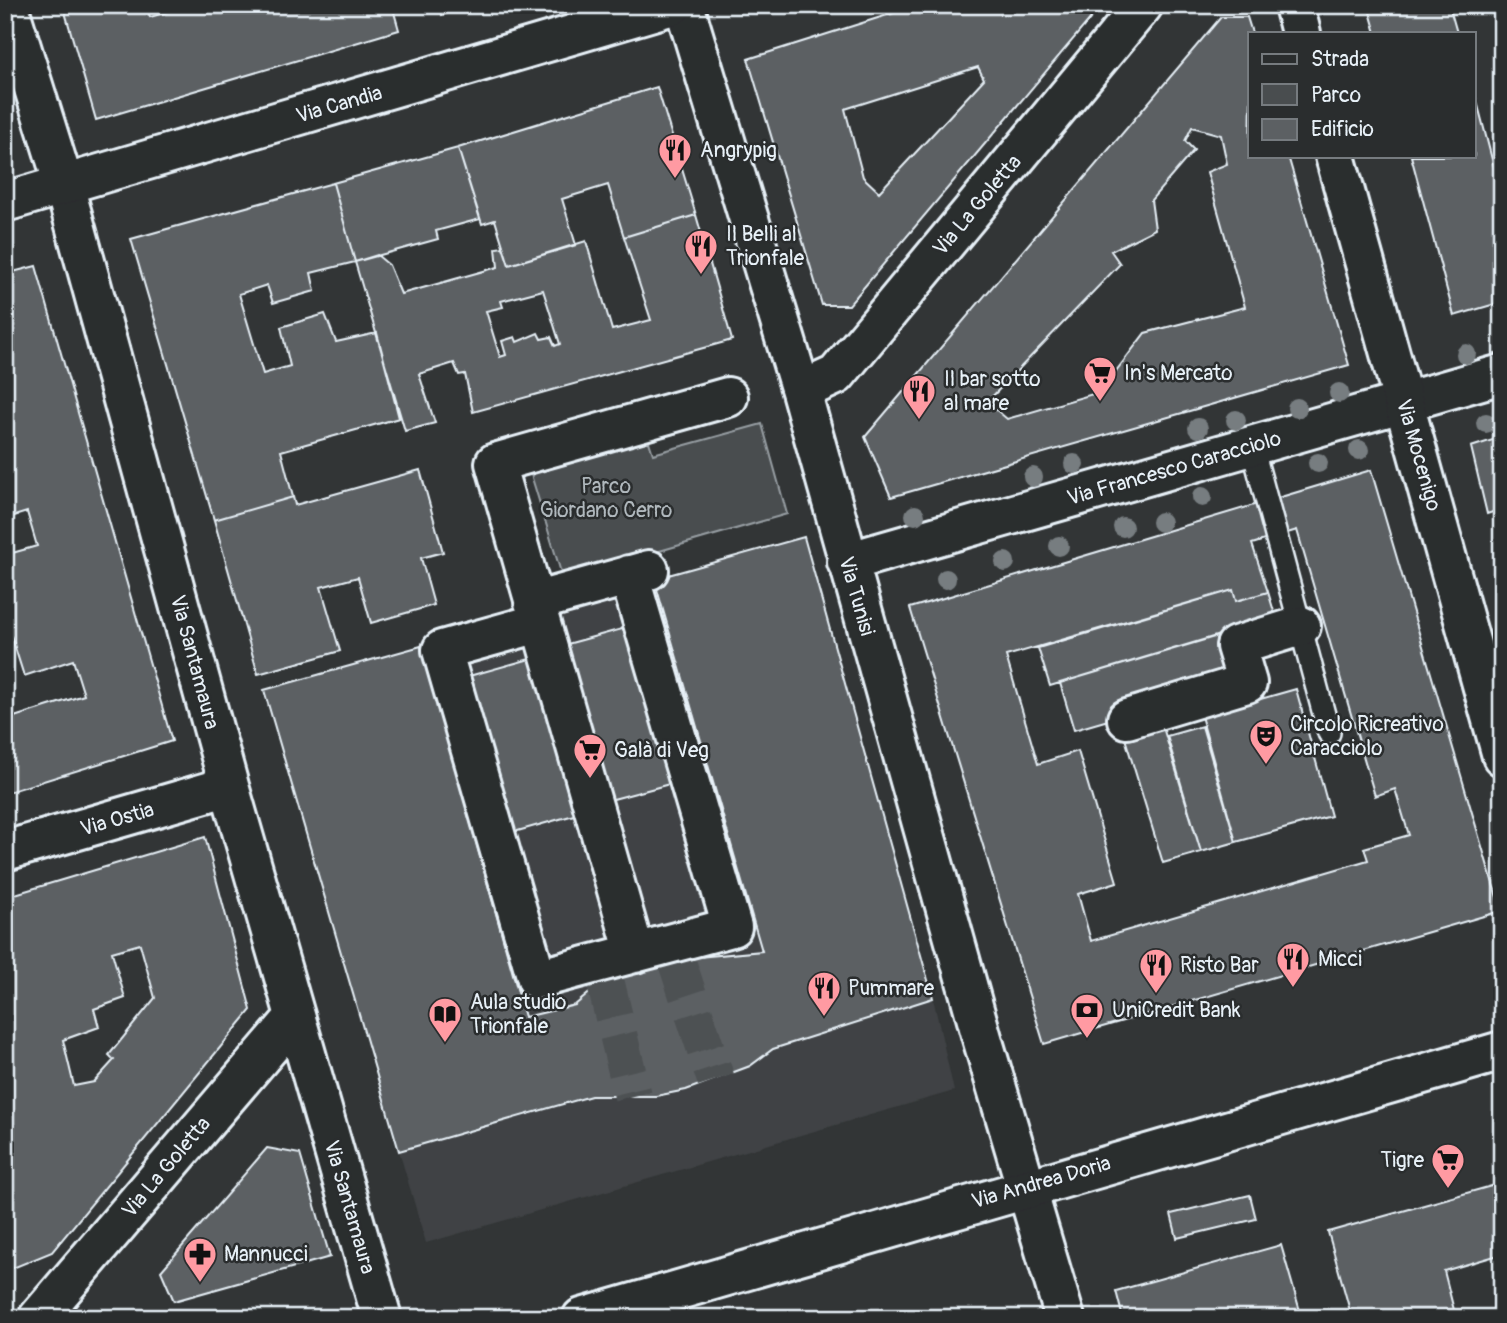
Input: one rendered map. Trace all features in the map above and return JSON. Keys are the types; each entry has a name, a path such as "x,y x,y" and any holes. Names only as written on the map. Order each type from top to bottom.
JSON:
{"street":[{"name":"Via Santamaura","path":"8,5 64,185 229,786 382,1318"},
{"name":"Via Candia","path":"5,202 673,5"},
{"name":"Via Tunisi","path":"684,5 801,391 847,562 1065,1318"},
{"name":"Via La Goletta","path":"801,391 836,375 1143,5"},
{"path":"1294,5 1301,32"},
{"name":"Via Mocenigo","path":"1336,158 1502,756"},
{"name":"Via Francesco Caracciolo","path":"847,562 1502,374"},
{"path":"613,965 537,612 495,463 727,397"},
{"path":"639,572 732,928 674,952 537,979 442,650 537,612 639,572"},
{"path":"1127,719 1247,683 1236,646 1301,626"},
{"name":"Via Ostia","path":"5,851 229,786"},
{"name":"Via La Goletta","path":"38,1318 295,1017"},
{"name":"Via Andrea Doria","path":"582,1318 1502,1051"}],"lane":[{"path":"1252,446 1329,733"}],"shaded area":[{"path":"654,579 933,998 954,1091 426,1243 264,690"}],"green space":[{"name":"Parco Giordano Cerro","path":"642,420 653,454 762,424 787,514 563,579 525,455"}],"building":[{"path":"63,5 146,5 150,17 192,5 392,5 399,30 96,120"},
{"path":"439,5 474,5 442,15"},
{"path":"919,5 1102,5 849,305 822,305 748,59","holes":["978,67 984,79 879,192 863,177 845,109"]},
{"path":"1368,5 1449,5 1457,32 1376,32"},
{"path":"1221,17 1247,17 1252,32 1248,32 1248,158 1289,158 1349,365 891,497 865,437","holes":["1192,127 1221,135 1227,164 1207,172 1245,307 1145,333 1100,392 1007,419 987,402 1120,264 1111,251 1155,229 1151,200 1194,150 1185,141"]},
{"path":"657,87 696,215 624,237 608,185 562,199 576,245 509,265 495,220 482,224 458,148"},
{"path":"1476,98 1502,198 1502,302 1454,316 1412,158 1476,158"},
{"path":"458,148 480,219 436,231 438,239 355,262 333,183"},
{"path":"333,183 355,262 311,273 315,291 273,303 267,285 239,294 263,374 290,366 281,327 325,314 336,342 377,333 399,418 281,451 293,497 214,520 131,239"},
{"path":"696,215 732,340 473,412 465,374 459,375 454,363 419,374 435,423 405,431 355,262 377,255 389,265 401,294 498,267 496,248 503,247 509,265 586,241 612,330 651,320 624,237","holes":["543,290 560,344 555,346 551,337 541,339 538,333 517,342 515,337 502,341 506,355 500,357 486,311 503,307 501,301"]},
{"path":"36,266 172,741 5,793 5,700 11,718 84,695 73,660 24,676 5,616 5,555 37,546 27,512 5,519 5,274"},
{"path":"1502,437 1502,509 1487,514 1471,447"},
{"path":"420,470 443,552 421,558 434,605 371,623 358,577 321,587 340,651 258,674 214,520 293,497 295,505"},
{"path":"1371,470 1501,911 1044,1044 910,608","holes":["1297,530 1375,796 1395,789 1409,835 1364,848 1368,860 1091,941 1078,894 1117,882 1078,751 1038,764 1006,656 1233,590 1236,601 1268,592 1252,544"]},
{"path":"804,537 933,998 773,1049 750,1066 686,1090 656,1096 591,1096 399,1151 264,690 421,646 525,1017 575,1005 605,980 676,959 762,951 654,579"},
{"path":"1233,590 1236,601 1268,592 1276,618 1050,686 1038,648"},
{"path":"633,626 677,782 602,802 560,646"},
{"path":"1221,635 1235,683 1074,730 1060,683"},
{"path":"537,657 581,813 507,834 462,678"},
{"name":"Circolo Ricreativo Caracciolo","path":"1296,689 1331,816 1236,842 1201,716"},
{"path":"1162,724 1201,852 1163,863 1124,735"},
{"path":"1202,726 1236,842 1201,852 1167,736"},
{"path":"205,837 251,1010 52,1252 13,1268 5,1242 5,897","holes":["140,944 155,998 109,1055 114,1060 94,1082 74,1086 63,1040 99,1027 94,1009 125,998 112,952"]},
{"path":"267,1148 300,1154 330,1257 174,1301 161,1271"},
{"path":"1502,1183 1502,1254 1444,1271 1456,1318 1352,1318 1328,1232"},
{"path":"1250,1195 1256,1219 1177,1238 1171,1214"},
{"path":"1281,1245 1302,1318 1123,1318 1116,1291"}],"tunnel":[{"path":"676,959 716,1080"},
{"path":"605,980 633,1096"}],"place":[{"name":"Angrypig","path":"675,180"},
{"name":"Il Belli al Trionfale","path":"701,276"},
{"name":"In's Mercato","path":"1100,403"},
{"name":"Il bar sotto al mare","path":"919,421"},
{"name":"Circolo Ricreativo Caracciolo","path":"1266,766"},
{"name":"Galà di Veg","path":"590,780"},
{"name":"Micci","path":"1293,989"},
{"name":"Risto Bar","path":"1156,995"},
{"name":"Pummare","path":"824,1018"},
{"name":"UniCredit Bank","path":"1087,1040"},
{"name":"Aula studio Trionfale","path":"445,1044"},
{"name":"Tigre","path":"1448,1190"},
{"name":"Mannucci","path":"200,1284"}]}
